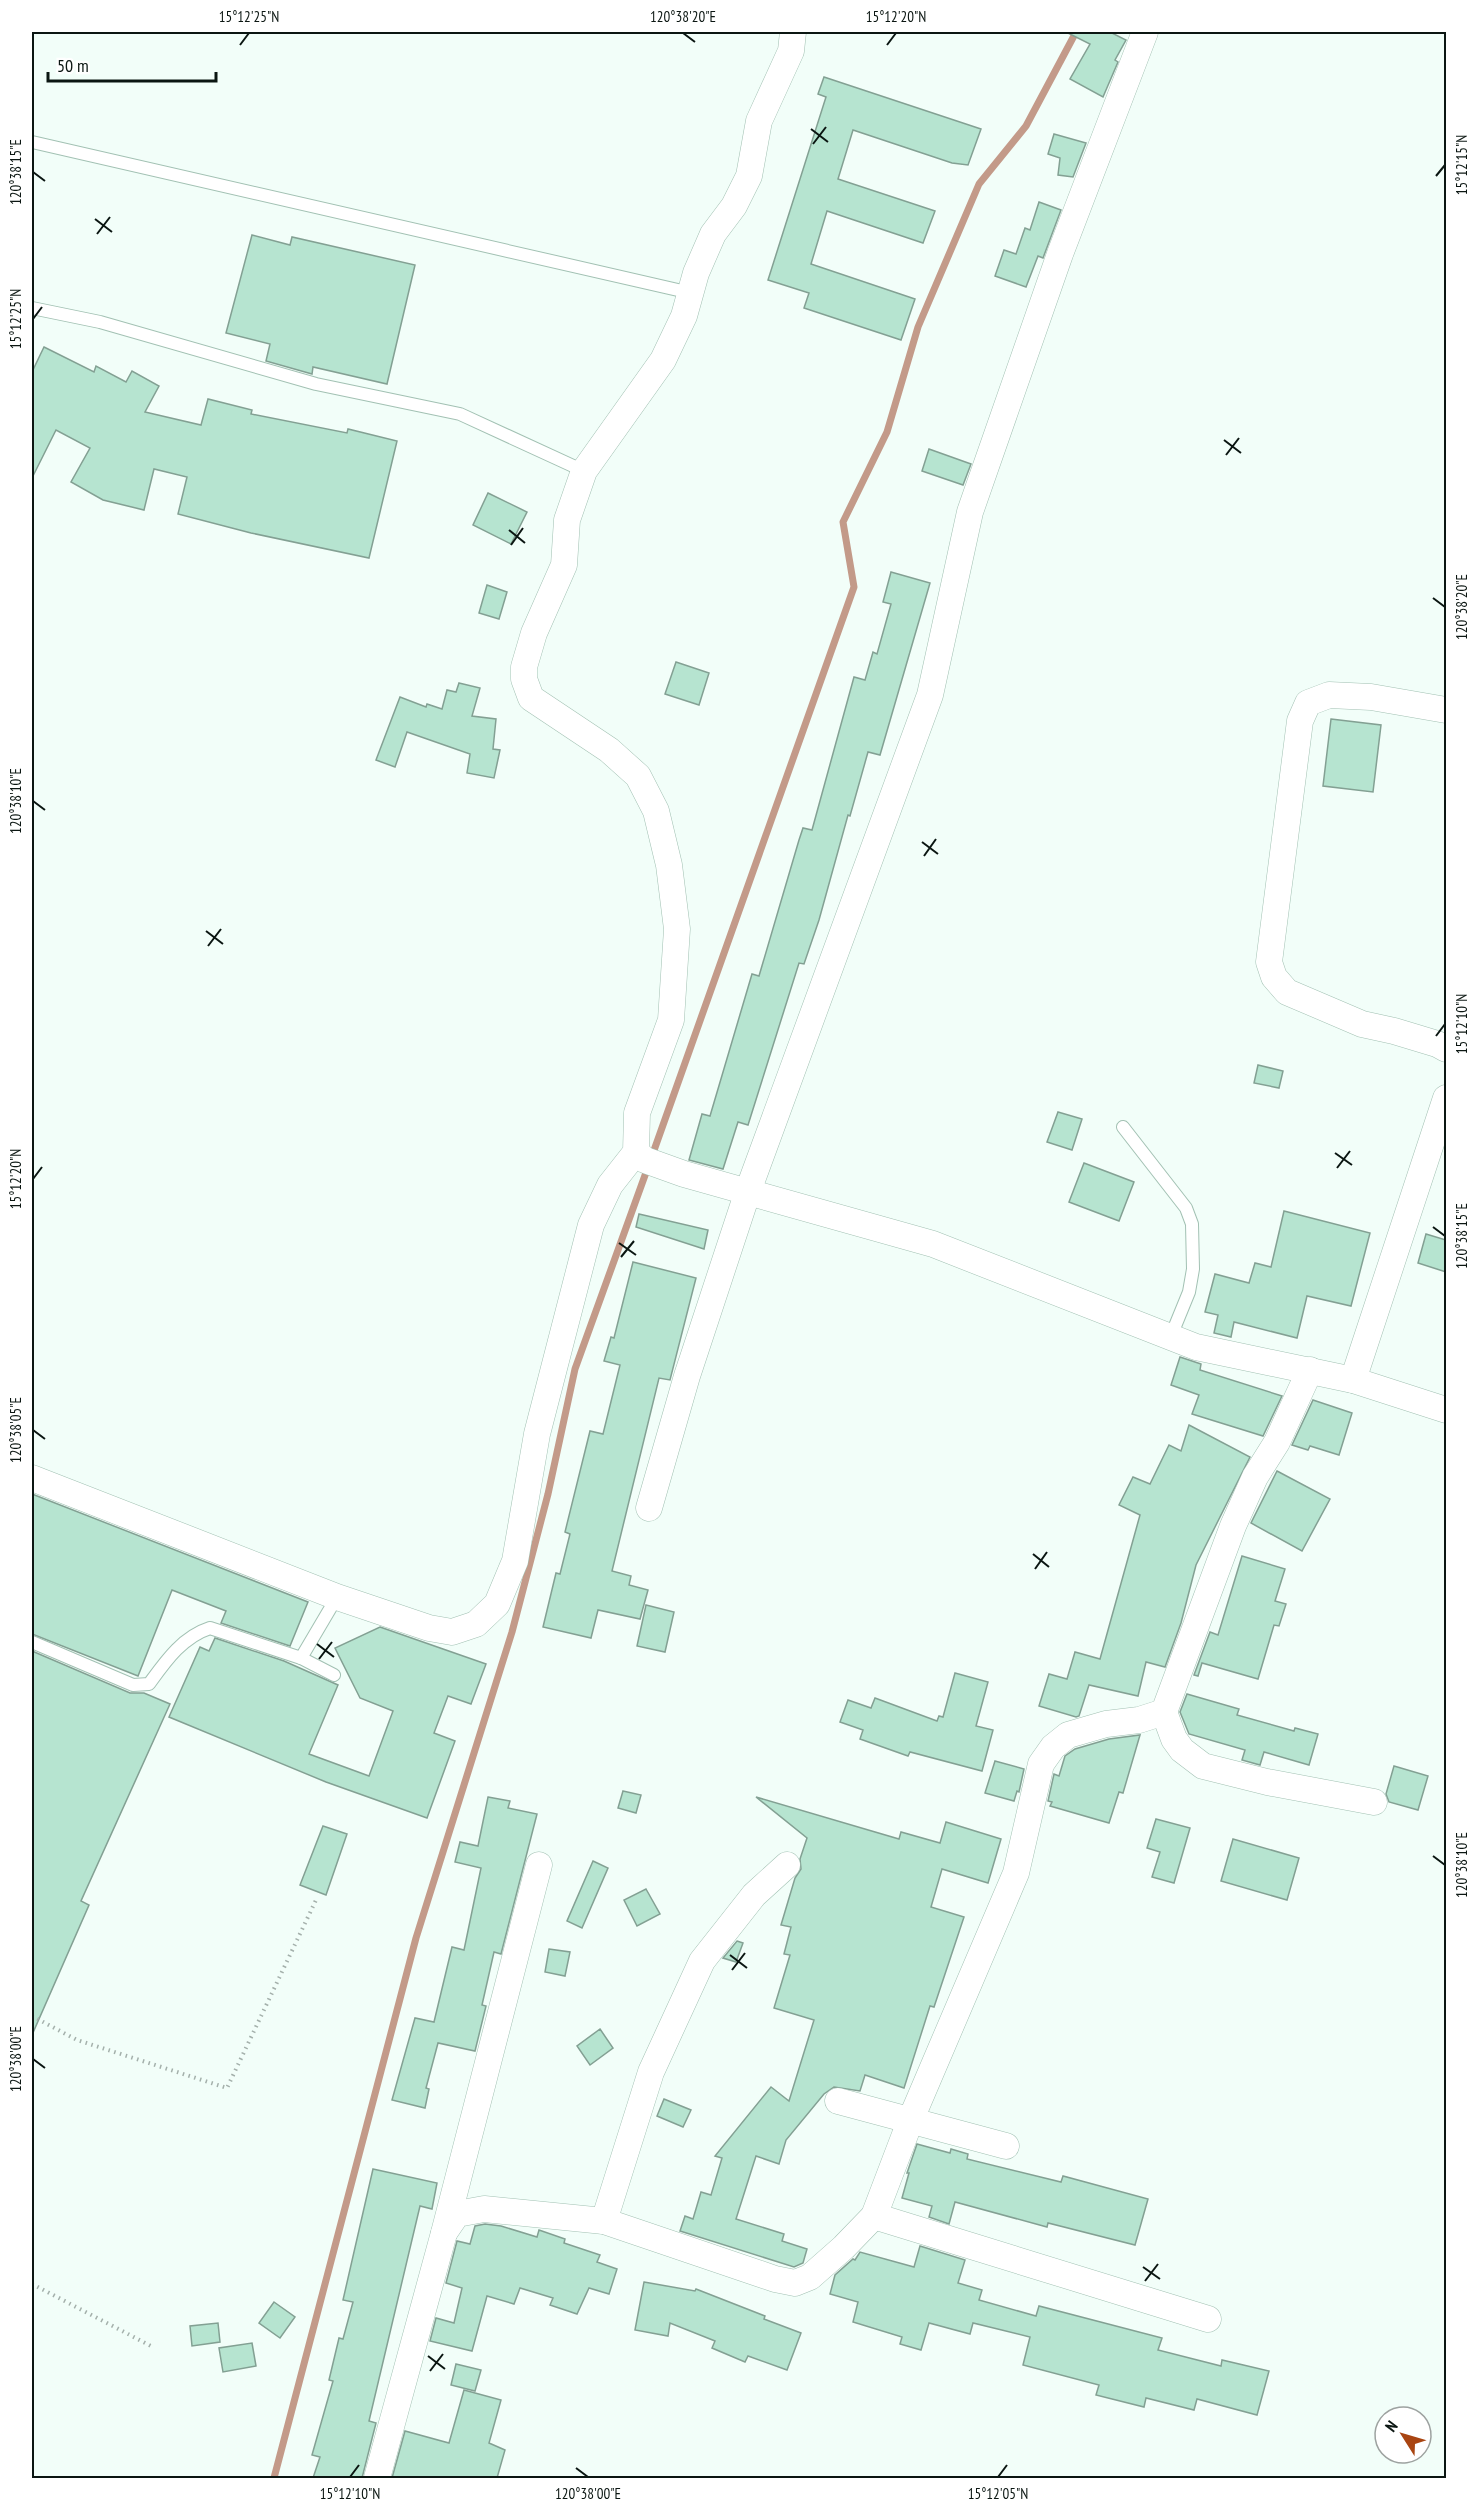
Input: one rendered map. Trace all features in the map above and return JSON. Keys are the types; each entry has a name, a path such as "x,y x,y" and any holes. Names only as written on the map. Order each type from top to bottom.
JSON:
{"street":[{"path":"32,1478 337,1597 429,1628 452,1632 476,1624 497,1604 515,1561 537,1434 591,1225 610,1185 640,1156 637,1113 671,1020 677,929 669,865 656,811 638,776 609,750 531,698 524,679 524,667 534,633 564,565 567,520 584,471 663,360 684,316 696,273 713,234 734,206 749,176 759,121 791,51 793,32"},
{"path":"650,1508 687,1376 748,1191 930,695 970,512 1060,254 1145,32"},
{"path":"1446,710 1371,697 1329,695 1308,703 1300,721 1269,962 1274,977 1287,992 1362,1024 1394,1031 1446,1049"},
{"path":"1353,1380 1446,1098"},
{"path":"640,1156 684,1174 933,1244 1196,1347 1353,1380 1446,1410"},
{"path":"1310,1370 1276,1442 1255,1477 1233,1526 1164,1712 1174,1739 1182,1750 1203,1766 1267,1782 1374,1802"},
{"path":"444,2233 457,2214 484,2209 604,2221 775,2279 795,2283 810,2277 874,2216 911,2120 1016,1873 1041,1764 1053,1747 1068,1736 1164,1712"},
{"path":"376,2478 444,2233 539,1865"},
{"path":"604,2221 651,2072 702,1961 754,1895 787,1865"},
{"path":"838,2101 1006,2146"},
{"path":"874,2216 1208,2319"}],"lane":[{"path":"32,142 691,292"},
{"path":"32,308 100,322 316,384 460,414 584,471"},
{"path":"1123,1127 1186,1208 1192,1224 1193,1269 1189,1292 1171,1336"},
{"path":"301,1658 337,1597"},
{"path":"32,1642 133,1685 149,1684 171,1654 198,1632 210,1628 301,1658 334,1675"}],"path":[{"path":"32,2016 76,2040 227,2088 316,1900"},
{"path":"32,2284 151,2346"}],"building":[{"path":"1066,32 1110,32 1126,40 1115,60 1118,62 1103,97 1070,79 1090,44"},
{"path":"824,77 981,129 968,165 952,163 853,130 838,179 935,211 923,243 827,211 811,264 915,299 901,340 804,308 809,293 768,280 826,97 818,94"},
{"path":"1054,134 1086,143 1073,177 1058,175 1060,158 1048,154"},
{"path":"1039,202 1061,210 1043,258 1038,256 1026,287 995,276 1004,250 1016,254 1025,228 1030,230"},
{"path":"252,235 290,245 292,237 415,265 387,384 313,367 312,374 266,361 270,344 226,333"},
{"path":"44,347 94,372 96,366 126,382 132,371 159,386 145,412 201,425 208,399 252,410 251,414 347,433 348,429 397,441 369,558 251,533 178,514 187,477 154,469 144,510 103,500 71,482 90,448 56,430 32,478 32,372"},
{"path":"929,449 971,464 963,485 922,471"},
{"path":"488,493 527,512 511,544 473,525"},
{"path":"891,572 930,583 880,755 868,752 819,920 804,964 799,963 748,1125 738,1122 723,1169 689,1160 702,1114 710,1116 752,974 759,976 803,828 812,830 854,677 865,680 873,652 877,654 891,604 883,602"},
{"path":"487,585 507,592 499,619 479,613"},
{"path":"676,662 709,673 699,705 665,694"},
{"path":"459,683 480,688 472,716 496,719 493,749 500,750 494,778 467,773 470,754 407,732 395,767 376,760 400,697 426,707 427,704 442,709 447,690 456,692"},
{"path":"1331,719 1381,725 1373,792 1323,786"},
{"path":"1258,1065 1283,1071 1279,1088 1254,1083"},
{"path":"1058,1112 1082,1119 1072,1150 1047,1142"},
{"path":"1084,1163 1134,1182 1119,1221 1069,1202"},
{"path":"1284,1211 1370,1233 1351,1306 1307,1296 1297,1338 1234,1322 1231,1337 1214,1333 1218,1315 1205,1312 1215,1274 1249,1283 1255,1263 1271,1267"},
{"path":"639,1214 708,1230 704,1249 636,1227"},
{"path":"1426,1234 1446,1240 1446,1272 1418,1263"},
{"path":"633,1262 696,1278 670,1380 659,1378 612,1571 631,1576 629,1585 648,1590 640,1619 598,1610 591,1638 543,1627 556,1573 560,1574 570,1534 565,1532 590,1431 603,1434 620,1365 604,1361 611,1337 614,1338"},
{"path":"1180,1357 1201,1364 1200,1370 1282,1396 1263,1436 1192,1414 1199,1395 1171,1385"},
{"path":"1313,1400 1352,1413 1339,1455 1310,1446 1308,1450 1292,1445"},
{"path":"1189,1425 1250,1457 1196,1565 1181,1623 1165,1667 1146,1662 1138,1696 1089,1685 1079,1716 1076,1717 1039,1706 1049,1674 1067,1679 1075,1652 1100,1659 1140,1515 1119,1505 1133,1477 1150,1484 1169,1445 1181,1451"},
{"path":"1277,1471 1330,1499 1302,1551 1251,1523"},
{"path":"32,1494 308,1602 290,1646 221,1623 226,1611 172,1590 138,1676 32,1634"},
{"path":"1242,1556 1285,1569 1275,1601 1286,1604 1279,1626 1274,1625 1258,1679 1202,1663 1198,1676 1194,1675 1210,1632 1218,1635"},
{"path":"646,1605 674,1612 665,1652 637,1646"},
{"path":"380,1627 486,1664 471,1704 448,1696 434,1733 455,1741 427,1818 326,1782 169,1717 200,1647 209,1651 215,1638 284,1661 338,1685 309,1754 369,1776 393,1711 360,1698 335,1648"},
{"path":"32,1651 130,1693 144,1693 170,1704 81,1901 89,1905 32,2035"},
{"path":"955,1673 988,1682 976,1726 993,1730 982,1771 910,1752 908,1756 860,1739 863,1730 840,1722 848,1700 871,1708 875,1698 937,1721 939,1716 943,1717"},
{"path":"1187,1694 1239,1709 1237,1715 1294,1731 1295,1728 1318,1734 1309,1765 1264,1752 1260,1765 1242,1760 1245,1750 1189,1734 1180,1712"},
{"path":"1140,1735 1123,1793 1119,1792 1109,1823 1050,1806 1052,1802 1048,1801 1054,1774 1059,1776 1065,1756 1075,1749 1109,1739"},
{"path":"995,1761 1024,1769 1019,1792 1017,1791 1014,1801 985,1793"},
{"path":"1394,1766 1428,1776 1418,1810 1389,1802 1386,1794"},
{"path":"623,1791 641,1795 636,1813 618,1808"},
{"path":"488,1797 510,1801 508,1808 537,1814 501,1954 494,1952 482,2005 486,2006 475,2051 438,2043 426,2088 429,2089 425,2108 392,2100 415,2018 434,2022 452,1947 464,1950 481,1868 455,1862 460,1842 478,1846"},
{"path":"756,1797 899,1839 901,1832 940,1843 946,1822 1001,1839 988,1883 942,1869 931,1907 964,1917 934,2007 930,2006 904,2088 865,2075 860,2091 834,2087 824,2094 786,2140 779,2164 756,2156 736,2219 784,2234 782,2241 807,2249 803,2263 794,2267 680,2231 685,2216 693,2219 701,2192 711,2195 722,2158 715,2156 771,2087 789,2101 814,2020 774,2008 790,1955 784,1954 791,1927 781,1925 795,1878 801,1869 800,1859 807,1838"},
{"path":"1156,1819 1190,1828 1174,1883 1152,1877 1160,1852 1147,1848"},
{"path":"323,1826 347,1834 326,1895 300,1885"},
{"path":"1233,1839 1299,1858 1287,1900 1221,1881"},
{"path":"593,1861 608,1868 582,1928 567,1921"},
{"path":"646,1889 660,1914 637,1926 624,1900"},
{"path":"737,1941 743,1943 736,1962 723,1958"},
{"path":"549,1949 570,1952 565,1976 545,1972"},
{"path":"600,2029 613,2048 590,2065 577,2046"},
{"path":"664,2099 691,2110 683,2127 657,2116"},
{"path":"917,2144 950,2153 951,2149 968,2154 967,2159 1061,2182 1063,2176 1148,2199 1135,2245 1048,2223 1047,2227 955,2202 949,2224 929,2217 932,2206 902,2198 909,2173 907,2173"},
{"path":"373,2169 437,2183 432,2209 420,2206 369,2421 376,2423 362,2478 313,2478 320,2457 312,2455 333,2381 329,2380 339,2338 343,2339 353,2302 343,2300"},
{"path":"485,2224 501,2226 537,2237 539,2230 565,2239 564,2243 600,2255 597,2262 617,2269 609,2294 589,2288 577,2314 550,2305 553,2298 520,2288 514,2304 487,2296 472,2351 430,2341 436,2318 454,2323 462,2288 446,2283 457,2241 470,2244 475,2226"},
{"path":"920,2246 965,2260 958,2283 982,2290 979,2300 1036,2316 1039,2306 1162,2338 1158,2350 1221,2366 1222,2360 1269,2371 1257,2415 1197,2399 1194,2410 1146,2398 1144,2407 1096,2395 1099,2385 1023,2365 1030,2337 973,2323 970,2334 929,2323 921,2350 900,2344 902,2337 853,2322 858,2302 830,2294 835,2275 853,2259 855,2260 860,2252 914,2267"},
{"path":"644,2282 695,2291 696,2289 801,2333 787,2370 748,2356 745,2362 712,2348 715,2341 670,2323 668,2336 635,2330"},
{"path":"274,2302 295,2317 280,2338 259,2323"},
{"path":"218,2323 220,2342 192,2346 190,2326"},
{"path":"252,2343 256,2366 223,2372 219,2348"},
{"path":"456,2364 481,2370 475,2391 451,2385"},
{"path":"464,2390 501,2400 489,2443 505,2450 497,2478 392,2478 405,2431 449,2443"}],"waterway":[{"path":"652,1156 854,587 843,522 887,432 918,327 979,184 1026,126 1076,32"},
{"path":"274,2478 416,1938 512,1632 548,1494 575,1369 648,1167"}]}
